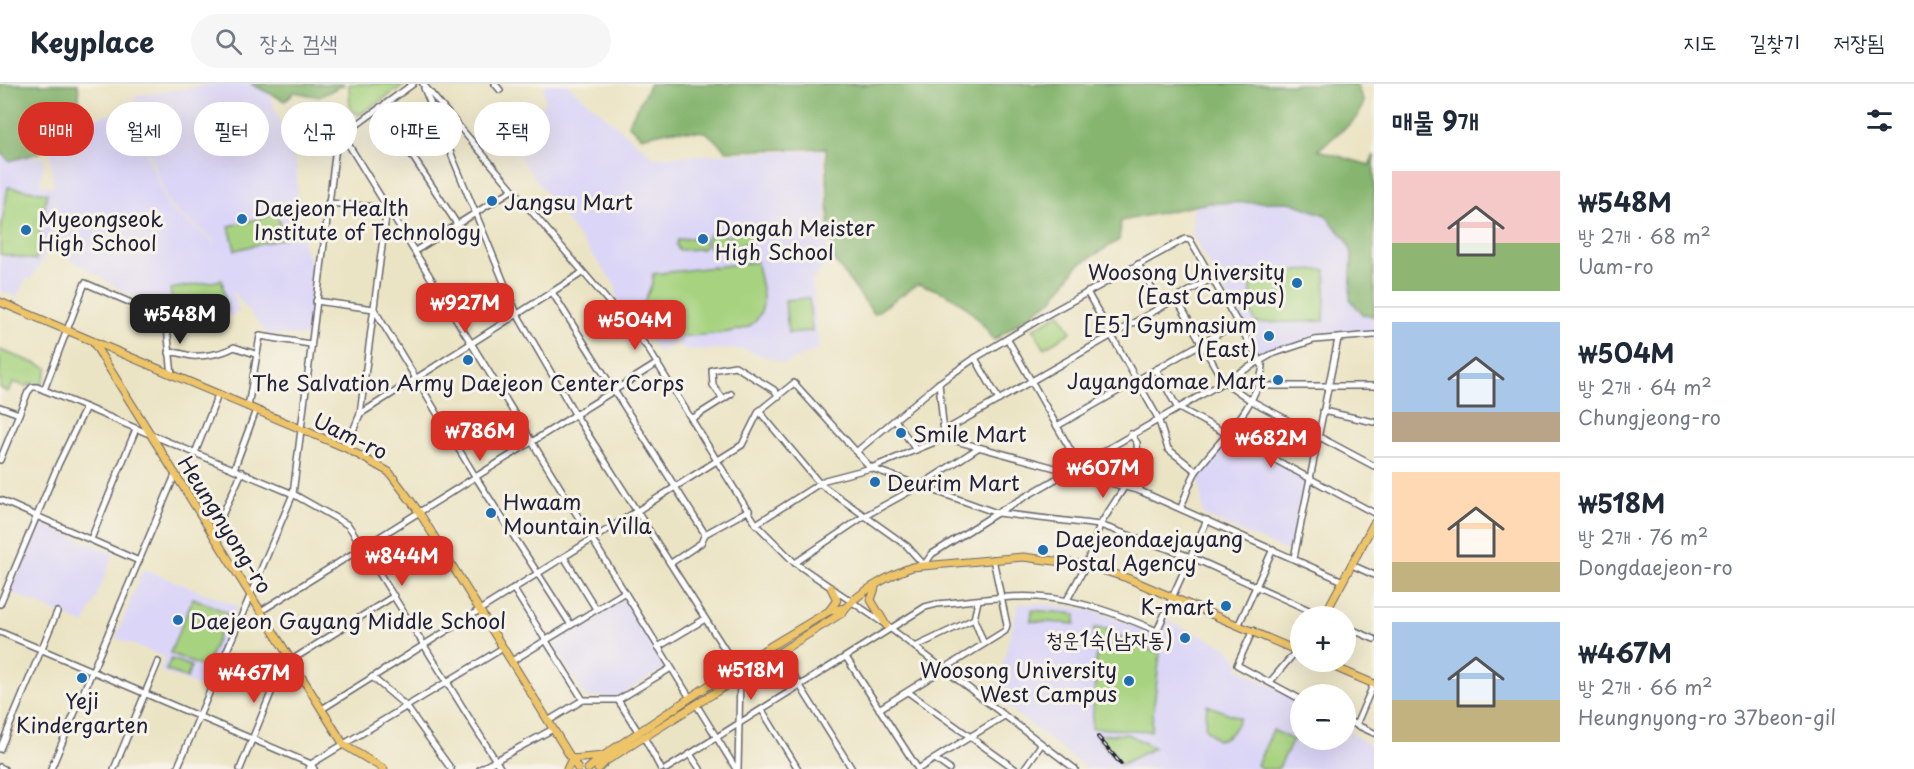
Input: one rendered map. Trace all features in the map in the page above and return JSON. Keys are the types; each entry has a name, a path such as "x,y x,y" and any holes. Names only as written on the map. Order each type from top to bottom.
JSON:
{"main road":[{"name":"Uam-ro","path":"0,302 346,448 389,472 419,512 578,769"},
{"name":"Heungnyong-ro","path":"93,342 344,745 384,769"},
{"path":"1329,606 1374,523"},
{"path":"693,701 740,677 842,612 896,572 924,565 993,559 1049,559 1086,565 1127,578 1290,647"},
{"path":"876,586 871,600 889,627"},
{"path":"829,611 837,600 831,588"},
{"path":"598,769 736,667 829,611 845,608"},
{"path":"1346,672 1374,684"},
{"path":"567,769 572,759 605,762"},
{"path":"588,769 605,762"}],"street":[{"path":"388,102 413,84"},
{"path":"422,84 439,102"},
{"path":"422,84 430,102"},
{"path":"495,84 500,90"},
{"path":"462,129 658,363 756,524 795,563 889,627 1075,769"},
{"path":"177,769 293,494 334,156"},
{"path":"355,156 671,668 737,769"},
{"path":"413,156 457,224"},
{"path":"453,156 517,314 575,414 736,667"},
{"path":"414,251 512,190"},
{"path":"328,203 387,208"},
{"path":"346,448 360,414 387,208"},
{"path":"856,452 939,383 975,358 1185,239 1190,240 1214,277 1263,367 1260,386 1229,434 1196,471 1181,508"},
{"path":"1138,264 1162,306"},
{"path":"360,414 582,273"},
{"path":"944,431 1214,277"},
{"path":"44,390 85,283 166,318 172,375"},
{"path":"552,292 705,534"},
{"path":"1088,292 1158,418 1168,449 1196,471"},
{"path":"1176,298 1223,381 1250,400 1374,466"},
{"path":"316,301 374,309"},
{"path":"374,309 475,477 570,625"},
{"path":"1058,426 1239,322"},
{"path":"759,411 820,484 863,517 907,546 924,565 932,554 997,513 1260,360 1290,346 1374,335"},
{"path":"248,407 255,354 260,336 310,344"},
{"path":"1294,558 1338,339"},
{"path":"1008,340 1079,465"},
{"path":"169,353 177,351 193,356 228,351 234,347 255,354"},
{"path":"975,358 999,399"},
{"path":"261,611 658,363"},
{"path":"723,399 713,385 712,370 735,366 774,390 779,396"},
{"path":"1156,369 1177,407 1374,513"},
{"path":"322,709 719,461 742,445 759,411 794,383 871,468 997,513 1100,525 1191,557 1301,606"},
{"path":"939,383 945,438"},
{"path":"1260,386 1374,386"},
{"path":"0,460 32,387 152,434 293,494 348,525 426,644 501,769"},
{"path":"195,453 218,394"},
{"path":"693,418 730,394"},
{"path":"0,406 19,414"},
{"path":"0,604 86,407"},
{"path":"234,469 256,410"},
{"path":"1323,411 1374,422"},
{"path":"895,420 916,450"},
{"path":"91,539 136,429"},
{"path":"1131,434 1137,443 1140,491"},
{"path":"756,524 825,480 871,468 945,438 1140,491 1343,581"},
{"path":"795,563 863,517 921,485 978,448"},
{"path":"213,535 242,472"},
{"path":"51,769 175,476"},
{"path":"1067,600 1086,565 1100,525 1125,486"},
{"path":"0,500 139,561"},
{"path":"671,563 701,543 705,534 749,510"},
{"path":"618,700 664,769 846,657 889,627 925,607 1002,598 1036,597 1067,600 1114,613 1157,631 1207,520"},
{"path":"1239,624 1273,549"},
{"path":"564,557 596,609"},
{"path":"879,709 1005,631 1002,598 993,559"},
{"path":"1352,565 1374,575"},
{"path":"513,588 583,700"},
{"path":"512,661 625,592"},
{"path":"240,769 282,666 394,596"},
{"path":"978,601 974,619 984,644"},
{"path":"0,749 57,612"},
{"path":"658,647 705,619"},
{"path":"915,647 974,619"},
{"path":"1253,630 1237,665 1290,693"},
{"path":"1356,631 1374,639"},
{"path":"0,632 199,716 312,767 406,706 503,648"},
{"path":"779,652 852,769"},
{"path":"846,657 918,769 1004,716"},
{"path":"1270,682 1290,661"},
{"path":"114,769 158,662"},
{"path":"548,721 583,700 618,700 671,668"},
{"path":"372,677 406,706 451,769"},
{"path":"737,769 740,677"},
{"path":"1374,684 1356,725 1374,733"},
{"path":"908,692 1015,769"},
{"path":"762,710 798,769"},
{"path":"480,769 553,729"},
{"path":"1024,769 1041,745"},
{"path":"690,753 700,769"},
{"path":"935,759 949,769"},
{"path":"0,767 4,769"}],"shaded area":[{"path":"220,84 265,84 281,124 281,156 293,156 297,169 298,230 313,270 309,336 267,334 232,290 239,312 195,327 176,323 62,254 54,191 51,242 41,263 31,279 26,279 17,297 0,291 0,148 6,156 45,158 40,184 54,187 50,156 94,156 94,118 106,115 106,156 148,156 168,208 213,241 212,251 214,240 170,207 150,156 182,156 182,102 133,102 138,95"},
{"name":"Dongah Meister High School","path":"546,84 567,84 654,157 823,150 828,261 812,281 819,348 785,364 744,349 686,350 676,344 658,352 617,300 615,285 519,157 550,156 550,102 544,102"},
{"name":"Woosong University (East Campus)","path":"1286,197 1374,231 1374,333 1314,338 1289,345 1261,357 1192,234 1193,210 1203,198"},
{"path":"1232,437 1308,478 1293,554 1203,515 1199,478"},
{"path":"39,522 114,554 85,624 10,592"},
{"name":"Daejeon Gayang Middle School","path":"143,569 238,606 205,689 160,671 165,657 116,638"},
{"path":"626,598 668,666 617,697 586,697 553,644"},
{"name":"Woosong University West Campus","path":"1038,603 1090,610 1158,634 1166,620 1227,647 1239,662 1238,668 1290,696 1290,750 1356,750 1356,736 1374,748 1374,769 1087,769 995,697 1018,604"}],"green space":[{"path":"0,84 78,84 80,102 18,102 18,156 28,156 9,161 0,151"},
{"path":"251,84 345,84 319,97 294,92 285,101"},
{"path":"349,84 406,84 379,102 369,102 369,108 359,115 357,102 350,102"},
{"path":"650,84 1356,84 1364,102 1357,118 1318,150 1369,165 1374,155 1374,316 1363,315 1350,299 1352,253 1346,239 1325,215 1290,202 1208,203 1121,221 1119,240 1078,265 1053,299 994,340 978,319 962,304 943,292 918,284 874,314 834,260 829,225 826,148 727,151 706,132 673,130 641,137 628,124"},
{"path":"8,187 47,193 36,260 0,254 0,234"},
{"path":"277,214 284,238 235,250 229,226"},
{"path":"717,231 724,234 727,241 724,248 717,251 710,248 707,241 710,234"},
{"path":"732,232 750,232 754,237 752,242 733,245 729,236"},
{"path":"702,236 705,246 702,249 679,250 676,245 678,240"},
{"path":"757,262 763,306 759,316 750,326 721,333 671,336 658,333 646,320 643,307 653,274"},
{"path":"1326,270 1324,321 1256,323 1251,312 1251,272"},
{"path":"222,280 227,312 175,320 170,289"},
{"path":"809,298 812,331 788,333 785,300"},
{"path":"1060,313 1071,332 1044,348 1033,329"},
{"path":"0,350 48,368 42,384 30,383 27,387 14,382 8,392 0,388"},
{"path":"193,598 228,613 205,668 170,653"},
{"path":"1032,610 1076,614 1075,624 1031,621"},
{"path":"1094,628 1108,629 1134,645 1160,653 1151,731 1092,728 1097,648 1093,648"},
{"path":"171,659 191,666 187,678 166,670"},
{"path":"1207,705 1240,718 1234,730 1217,740 1205,728"},
{"path":"1273,730 1290,738 1290,746 1278,769 1263,769 1257,765"},
{"path":"1128,734 1154,748 1120,765 1096,735"}],"railway":[{"path":"1098,737 1121,764"}],"place":[{"name":"Jangsu Mart","path":"492,201"},
{"name":"Daejeon Health Institute of Technology","path":"242,219"},
{"name":"Myeongseok High School","path":"26,230"},
{"name":"Dongah Meister High School","path":"703,239"},
{"name":"Woosong University (East Campus)","path":"1297,283"},
{"name":"[E5] Gymnasium (East)","path":"1269,336"},
{"name":"The Salvation Army Daejeon Center Corps","path":"468,360"},
{"name":"Jayangdomae Mart","path":"1278,380"},
{"name":"Smile Mart","path":"901,433"},
{"name":"Deurim Mart","path":"875,482"},
{"name":"Hwaam Mountain Villa","path":"491,513"},
{"name":"Daejeondaejayang Postal Agency","path":"1043,550"},
{"name":"K-mart","path":"1226,606"},
{"name":"Daejeon Gayang Middle School","path":"178,620"},
{"name":"청운1숙(남자동)","path":"1185,638"},
{"name":"Yeji Kindergarten","path":"82,678"},
{"name":"Woosong University West Campus","path":"1129,681"}]}
